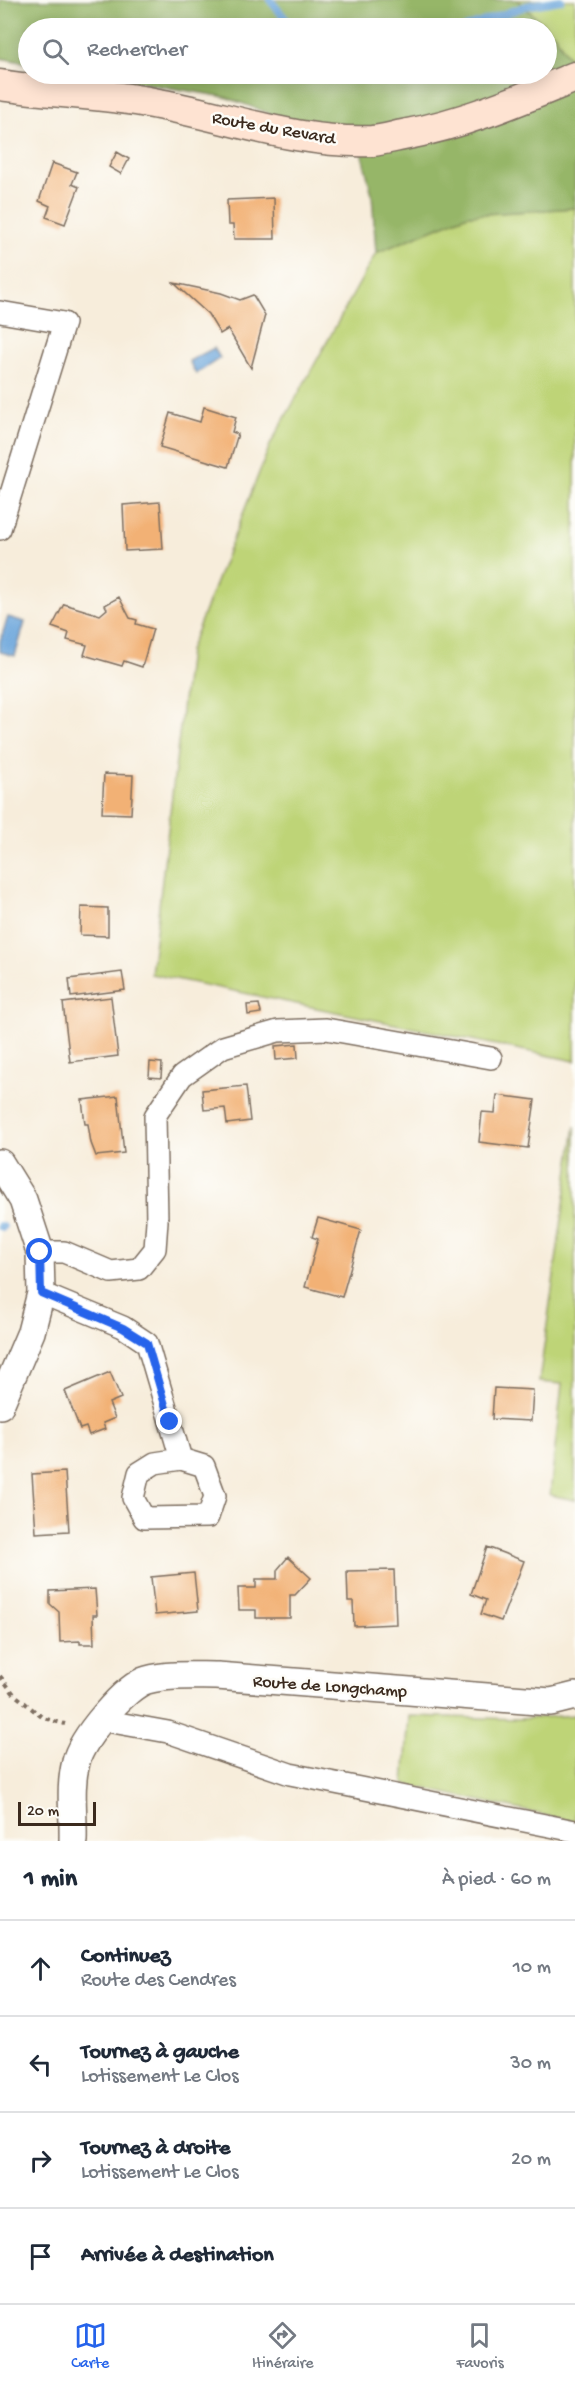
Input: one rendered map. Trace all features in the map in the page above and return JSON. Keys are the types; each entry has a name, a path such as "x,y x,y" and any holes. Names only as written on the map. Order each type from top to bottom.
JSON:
{"main road":[{"name":"Route du Revard","path":"0,85 100,94 155,103 258,128 324,140 373,141 429,130 513,103 575,77"}],"street":[{"path":"0,312 64,322 0,529"},
{"path":"40,1252 64,1252 111,1272 139,1269 155,1249 157,1221 155,1116 182,1076 224,1047 278,1031 326,1029 491,1058"},
{"path":"0,1163 23,1200 40,1252 41,1293 31,1332 0,1405"},
{"path":"41,1293 123,1328 147,1343 181,1459"},
{"name":"Route de Longchamp","path":"73,1841 72,1785 76,1761 83,1743 97,1724 127,1693 145,1680 217,1676 551,1702 575,1696"},
{"path":"97,1724 168,1732 290,1774 575,1831"}],"path":[{"path":"0,1676 14,1694 43,1718 73,1726 97,1724"}],"green space":[{"path":"0,0 517,0 537,18 18,18 18,61 0,58"},
{"path":"517,0 575,0 575,68 557,39 557,18 537,18"},
{"path":"557,39 575,68 575,208 468,215 376,253 372,194 360,147 225,97 149,84 557,84"},
{"path":"575,208 575,1061 151,974 189,651 270,445 376,253 467,215"},
{"path":"575,1126 575,1500 550,1495 562,1384 539,1382"},
{"path":"575,1715 575,1822 404,1784 409,1716 518,1719"}],"water":[{"path":"214,348 220,358 196,374 189,361"},
{"path":"8,617 25,622 15,656 0,652 0,641"}],"building":[{"path":"117,152 129,159 121,174 109,167"},
{"path":"52,163 77,172 72,184 79,187 65,224 46,217 50,206 39,201"},
{"path":"274,198 275,239 234,239 233,225 228,225 227,200"},
{"path":"174,283 221,293 240,300 253,295 265,315 251,368 228,329 220,334 208,314"},
{"path":"204,407 236,417 232,432 238,434 228,467 160,447 170,413 200,422"},
{"path":"160,502 163,549 125,551 123,505"},
{"path":"119,597 130,618 137,620 136,624 153,629 142,667 124,661 122,666 84,655 87,645 67,640 69,633 52,627 64,604 100,615 107,609 105,605"},
{"path":"104,774 133,775 131,814 102,813"},
{"path":"81,907 108,908 108,936 80,935"},
{"path":"122,972 125,990 71,997 69,979"},
{"path":"111,997 118,1056 70,1062 63,1003"},
{"path":"259,1004 261,1013 248,1015 247,1005"},
{"path":"297,1044 298,1058 276,1060 275,1046"},
{"path":"150,1062 162,1063 161,1078 149,1077"},
{"path":"246,1086 250,1121 227,1124 225,1108 204,1110 202,1090"},
{"path":"497,1095 535,1100 528,1148 479,1142 482,1112 495,1113"},
{"path":"118,1096 124,1153 96,1156 88,1124 85,1124 82,1100"},
{"path":"318,1218 361,1230 342,1297 305,1287 318,1239 312,1237"},
{"path":"110,1372 121,1398 109,1403 115,1418 103,1423 105,1429 89,1435 86,1427 80,1429 65,1391"},
{"path":"494,1388 533,1390 531,1421 492,1419"},
{"path":"65,1472 69,1531 36,1533 32,1474"},
{"path":"487,1547 524,1561 501,1621 481,1614 486,1600 471,1594"},
{"path":"288,1557 311,1578 295,1595 290,1595 290,1618 256,1618 256,1610 239,1610 238,1588 256,1588 256,1579 277,1579 277,1570"},
{"path":"394,1570 396,1624 354,1626 353,1601 348,1601 347,1571"},
{"path":"194,1573 198,1611 155,1615 151,1577"},
{"path":"95,1589 97,1615 93,1615 94,1644 80,1644 80,1641 60,1642 59,1612 50,1604 50,1591"}],"waterway":[{"path":"270,0 285,18"},
{"path":"493,18 526,6 561,0"}],"route":[{"path":"40,1252 41,1293 123,1328 147,1343 170,1422"}]}
